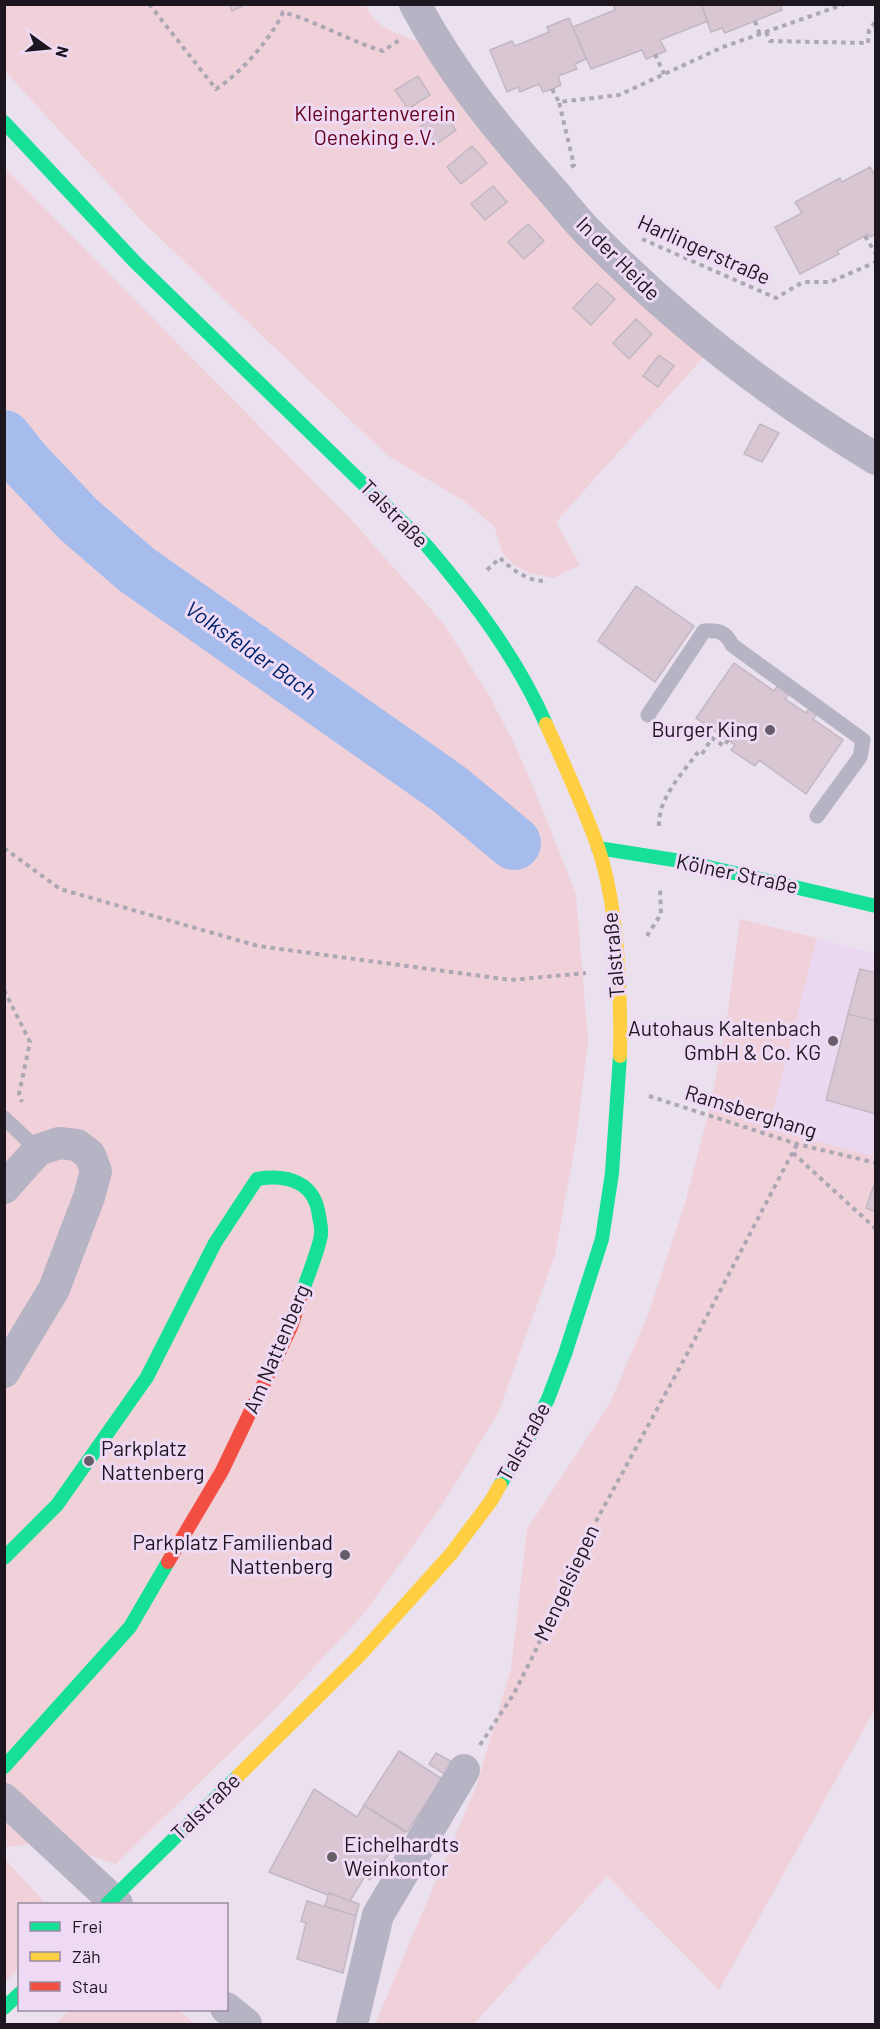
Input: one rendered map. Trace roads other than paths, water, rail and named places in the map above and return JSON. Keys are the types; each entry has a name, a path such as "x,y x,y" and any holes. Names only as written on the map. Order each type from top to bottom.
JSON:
{"main road":[{"name":"Talstraße","path":"4,122 135,262 426,545 464,590 518,668 556,746 598,848 612,909 617,970 620,1035 619,1087 612,1173 602,1239 565,1354 548,1399 529,1437 491,1501 451,1554 359,1656 112,1903"},
{"name":"Kölner Straße","path":"598,848 659,857 748,875 876,906"},
{"name":"Am Nattenberg","path":"4,1558 57,1505 147,1377 215,1243 257,1179 274,1176 292,1179 314,1195 321,1235 291,1327 222,1471 130,1627 4,1767"},
{"path":"4,2008 18,1995"}],"street":[{"name":"In der Heide","path":"420,14 497,126 590,234 676,315 740,367 814,421 876,459"},
{"path":"4,1188 38,1150 59,1143 77,1145 90,1155 96,1171 89,1197 54,1289 4,1372"},
{"path":"352,2025 378,1915 464,1770"},
{"path":"4,1799 112,1903"},
{"path":"228,2010 246,2025"}],"lane":[{"path":"648,715 704,631 723,632 728,636 732,645 863,740 860,757 817,816"},
{"path":"4,1118 38,1150"}],"waterway":[{"name":"Volksfelder Bach","path":"4,437 25,463 79,520 137,570 449,789 514,843"},
{"path":"209,621 231,627 264,631"}],"place":[{"name":"Burger King","path":"770,730"},
{"name":"Autohaus Kaltenbach GmbH & Co. KG","path":"833,1041"},
{"name":"Parkplatz Nattenberg","path":"89,1461"},
{"name":"Parkplatz Familienbad Nattenberg","path":"345,1555"},
{"name":"Eichelhardts Weinkontor","path":"332,1857"}],"park label":[{"name":"Kleingartenverein Oeneking e.V.","path":"375,126"}]}
